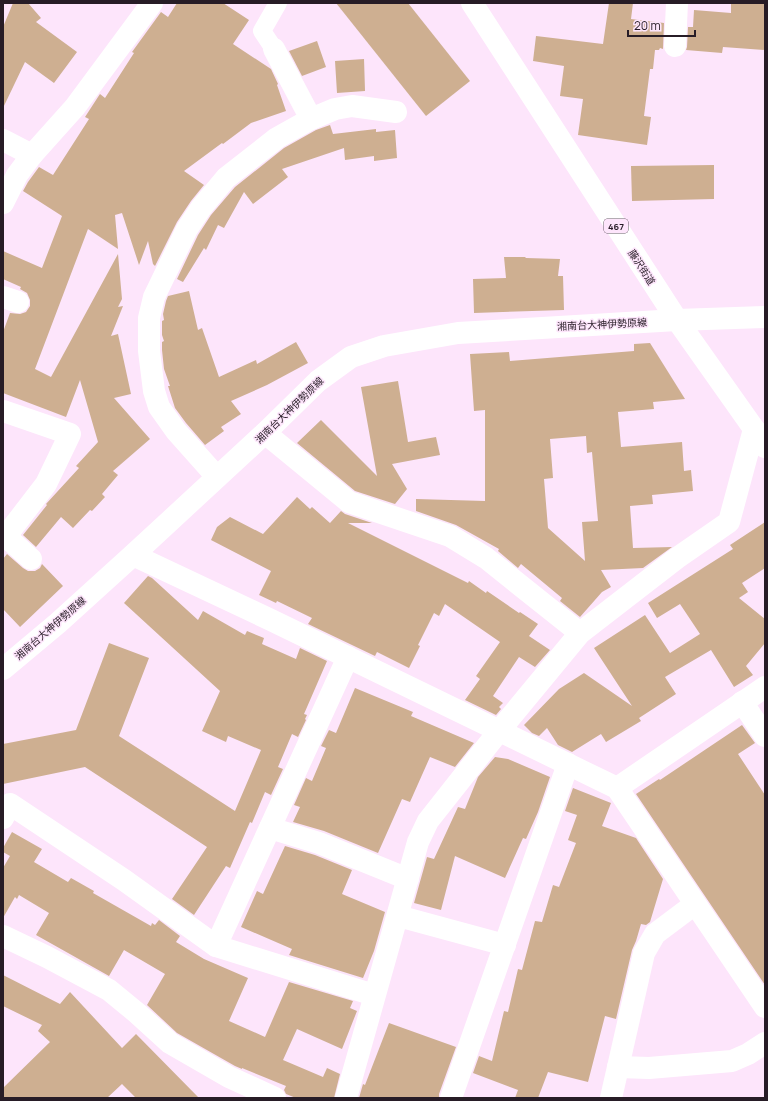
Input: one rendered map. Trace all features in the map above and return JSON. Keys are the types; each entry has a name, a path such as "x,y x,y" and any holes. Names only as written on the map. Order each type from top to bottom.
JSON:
{"main road":[{"path":"3,202 17,175 32,154 75,107 152,3"},
{"name":"藤沢街道","path":"472,3 676,320 760,438"},
{"path":"674,46 677,3"},
{"path":"274,49 311,119"},
{"path":"217,478 176,430 159,407 154,391 149,351 149,318 154,298 187,229 201,208 226,178 277,138 311,119 336,109 352,106 396,112"},
{"path":"3,140 32,154"},
{"name":"湘南台大神伊勢原線","path":"3,669 58,623 133,555 324,377 351,357 384,346 458,333 676,320 765,317"},
{"path":"3,411 70,434 46,484 5,535 31,559"},
{"path":"265,433 349,502 450,536 486,558 580,633"},
{"path":"346,1098 418,842 428,821 499,731 580,633 677,558 729,522 760,438"},
{"path":"133,555 348,657 617,788 765,1008"},
{"path":"216,946 348,657"},
{"path":"617,788 765,686"},
{"path":"742,702 765,736"},
{"path":"451,1098 568,764"},
{"path":"3,818 10,804 124,880 216,946 374,995"},
{"path":"270,828 319,843 408,879"},
{"path":"611,1098 644,953 655,934 695,904"},
{"path":"398,916 505,945"},
{"path":"3,936 47,957 109,990 170,1043 229,1077 275,1098"},
{"path":"618,1067 649,1068 732,1060 748,1054 765,1043"}],"street":[{"path":"274,49 262,31 278,3"}],"building":[{"path":"13,3 28,3 41,18 36,22 77,52 54,83 25,62 3,108 3,27"},
{"path":"177,3 223,3 249,20 233,44 271,69 278,84 277,85 286,111 251,123 184,171 204,185 177,222 155,266 153,264 148,241 139,265 122,213 115,215 118,249 88,229 35,369 51,377 118,254 122,299 118,307 123,306 111,336 118,334 131,394 114,398 150,439 113,471 118,475 102,494 105,497 92,511 90,510 73,528 61,517 36,547 23,535 47,505 46,504 79,468 76,466 98,442 80,380 66,417 3,393 3,332 10,313 20,314 26,312 30,306 30,300 27,293 20,289 21,287 3,279 3,251 42,268 62,216 23,191 39,167 53,175 89,119 85,117 100,94 105,98 134,53 132,52 161,12 168,17"},
{"path":"336,3 408,3 470,81 426,116"},
{"path":"609,3 633,3 631,19 664,23 663,49 660,48 659,50 655,50 653,69 650,69 644,116 651,117 647,145 578,135 583,99 560,96 564,66 533,61 536,36 603,44"},
{"path":"731,3 765,3 765,50 723,47 722,53 686,50 688,27 693,27 694,10 731,13"},
{"path":"317,41 326,67 302,76 289,51"},
{"path":"364,59 365,91 337,93 335,61"},
{"path":"330,125 333,134 376,129 376,132 395,130 397,158 374,161 374,156 345,160 344,148 282,169 288,177 253,204 244,192 224,228 218,225 206,250 204,248 183,282 177,279 198,235 211,215 235,187 284,148 316,130"},
{"path":"714,165 714,199 632,201 631,166"},
{"path":"504,257 560,259 558,276 563,276 564,310 474,313 473,279 506,278"},
{"path":"189,291 198,330 202,328 219,377 256,360 257,364 296,342 308,363 267,385 231,401 241,414 221,427 224,431 205,445 175,408 164,369 162,350 162,342 164,341 162,335 162,321 164,320 163,314 168,296"},
{"path":"650,343 685,399 653,402 654,409 618,412 621,447 682,442 684,471 691,470 693,491 652,495 653,504 630,506 633,548 672,547 643,568 601,570 611,587 602,592 580,617 560,601 562,598 521,564 518,568 498,551 499,549 456,525 416,511 416,499 485,501 485,410 474,411 470,354 509,352 510,361 634,351 634,344","holes":["586,436 587,453 592,452 598,521 582,522 585,561 548,528 544,479 553,478 550,439"]},
{"path":"398,381 408,442 436,437 440,455 392,464 407,489 395,504 355,491 297,443 321,420 377,476 361,387"},
{"path":"297,497 310,509 312,507 330,523 341,511 345,514 372,523 348,523 468,583 469,581 486,593 487,591 538,624 529,636 550,650 535,667 519,657 493,696 503,703 499,707 501,709 496,715 465,700 480,679 476,676 500,642 445,604 439,616 434,613 418,645 420,646 409,668 377,652 375,656 308,624 312,618 277,601 276,603 259,595 271,571 211,540 217,527 230,517 263,534"},
{"path":"765,522 765,568 742,583 748,592 739,598 765,619 765,643 746,666 753,675 734,687 711,650 665,677 676,694 639,718 641,721 606,742 601,734 572,752 558,745 547,728 539,736 532,733 524,725 559,689 584,673 632,706 594,648 645,615 670,653 700,634 680,604 657,618 648,603 733,549 730,545"},
{"path":"7,554 28,571 35,571 40,568 42,564 63,586 20,627 3,609 3,559"},
{"path":"148,576 198,620 203,611 245,635 247,631 264,638 262,644 296,659 300,648 327,661 304,714 307,715 306,720 298,737 292,734 278,767 283,769 271,795 265,792 230,868 226,866 194,915 172,899 207,847 85,767 3,784 3,744 76,730 109,643 149,658 119,736 235,811 261,750 228,736 226,742 202,731 220,691 124,603"},
{"path":"355,688 413,712 411,716 474,743 455,767 430,757 410,802 402,799 378,853 324,831 293,822 300,807 294,805 306,778 312,781 326,748 321,746 329,730 336,733"},
{"path":"742,725 755,743 738,754 765,795 765,985 636,794 659,779 660,780"},
{"path":"495,757 508,759 550,777 538,812 526,839 523,838 505,878 455,856 441,910 414,903 427,857 434,859 458,807 465,809 478,777"},
{"path":"573,788 611,803 602,826 636,838 663,879 650,922 646,925 641,924 632,950 616,1019 605,1016 588,1082 548,1072 538,1098 515,1098 518,1090 473,1073 479,1056 492,1061 504,1011 508,1012 518,969 522,970 535,921 542,922 553,885 559,887 576,843 568,840 577,815 565,811"},
{"path":"12,832 42,849 34,862 68,882 71,878 94,891 93,893 151,926 152,923 155,925 159,920 180,936 176,942 204,959 248,978 229,1021 265,1037 289,982 353,1001 350,1008 357,1011 342,1049 297,1029 283,1060 323,1077 327,1068 340,1074 334,1098 296,1098 286,1094 284,1090 286,1086 235,1066 177,1033 147,1005 165,974 124,950 109,976 36,935 49,913 19,895 17,899 15,897 3,918 3,868 10,856 3,852 3,848"},
{"path":"285,846 315,855 352,870 342,894 385,912 374,951 363,978 289,955 292,949 241,927 257,891 263,894"},
{"path":"3,975 60,1004 70,992 122,1048 136,1034 199,1098 136,1098 122,1084 107,1098 3,1098 3,1088 50,1042 38,1031 42,1025 3,1006"},
{"path":"389,1023 456,1047 439,1094 439,1098 359,1098 363,1084 365,1085"}]}
